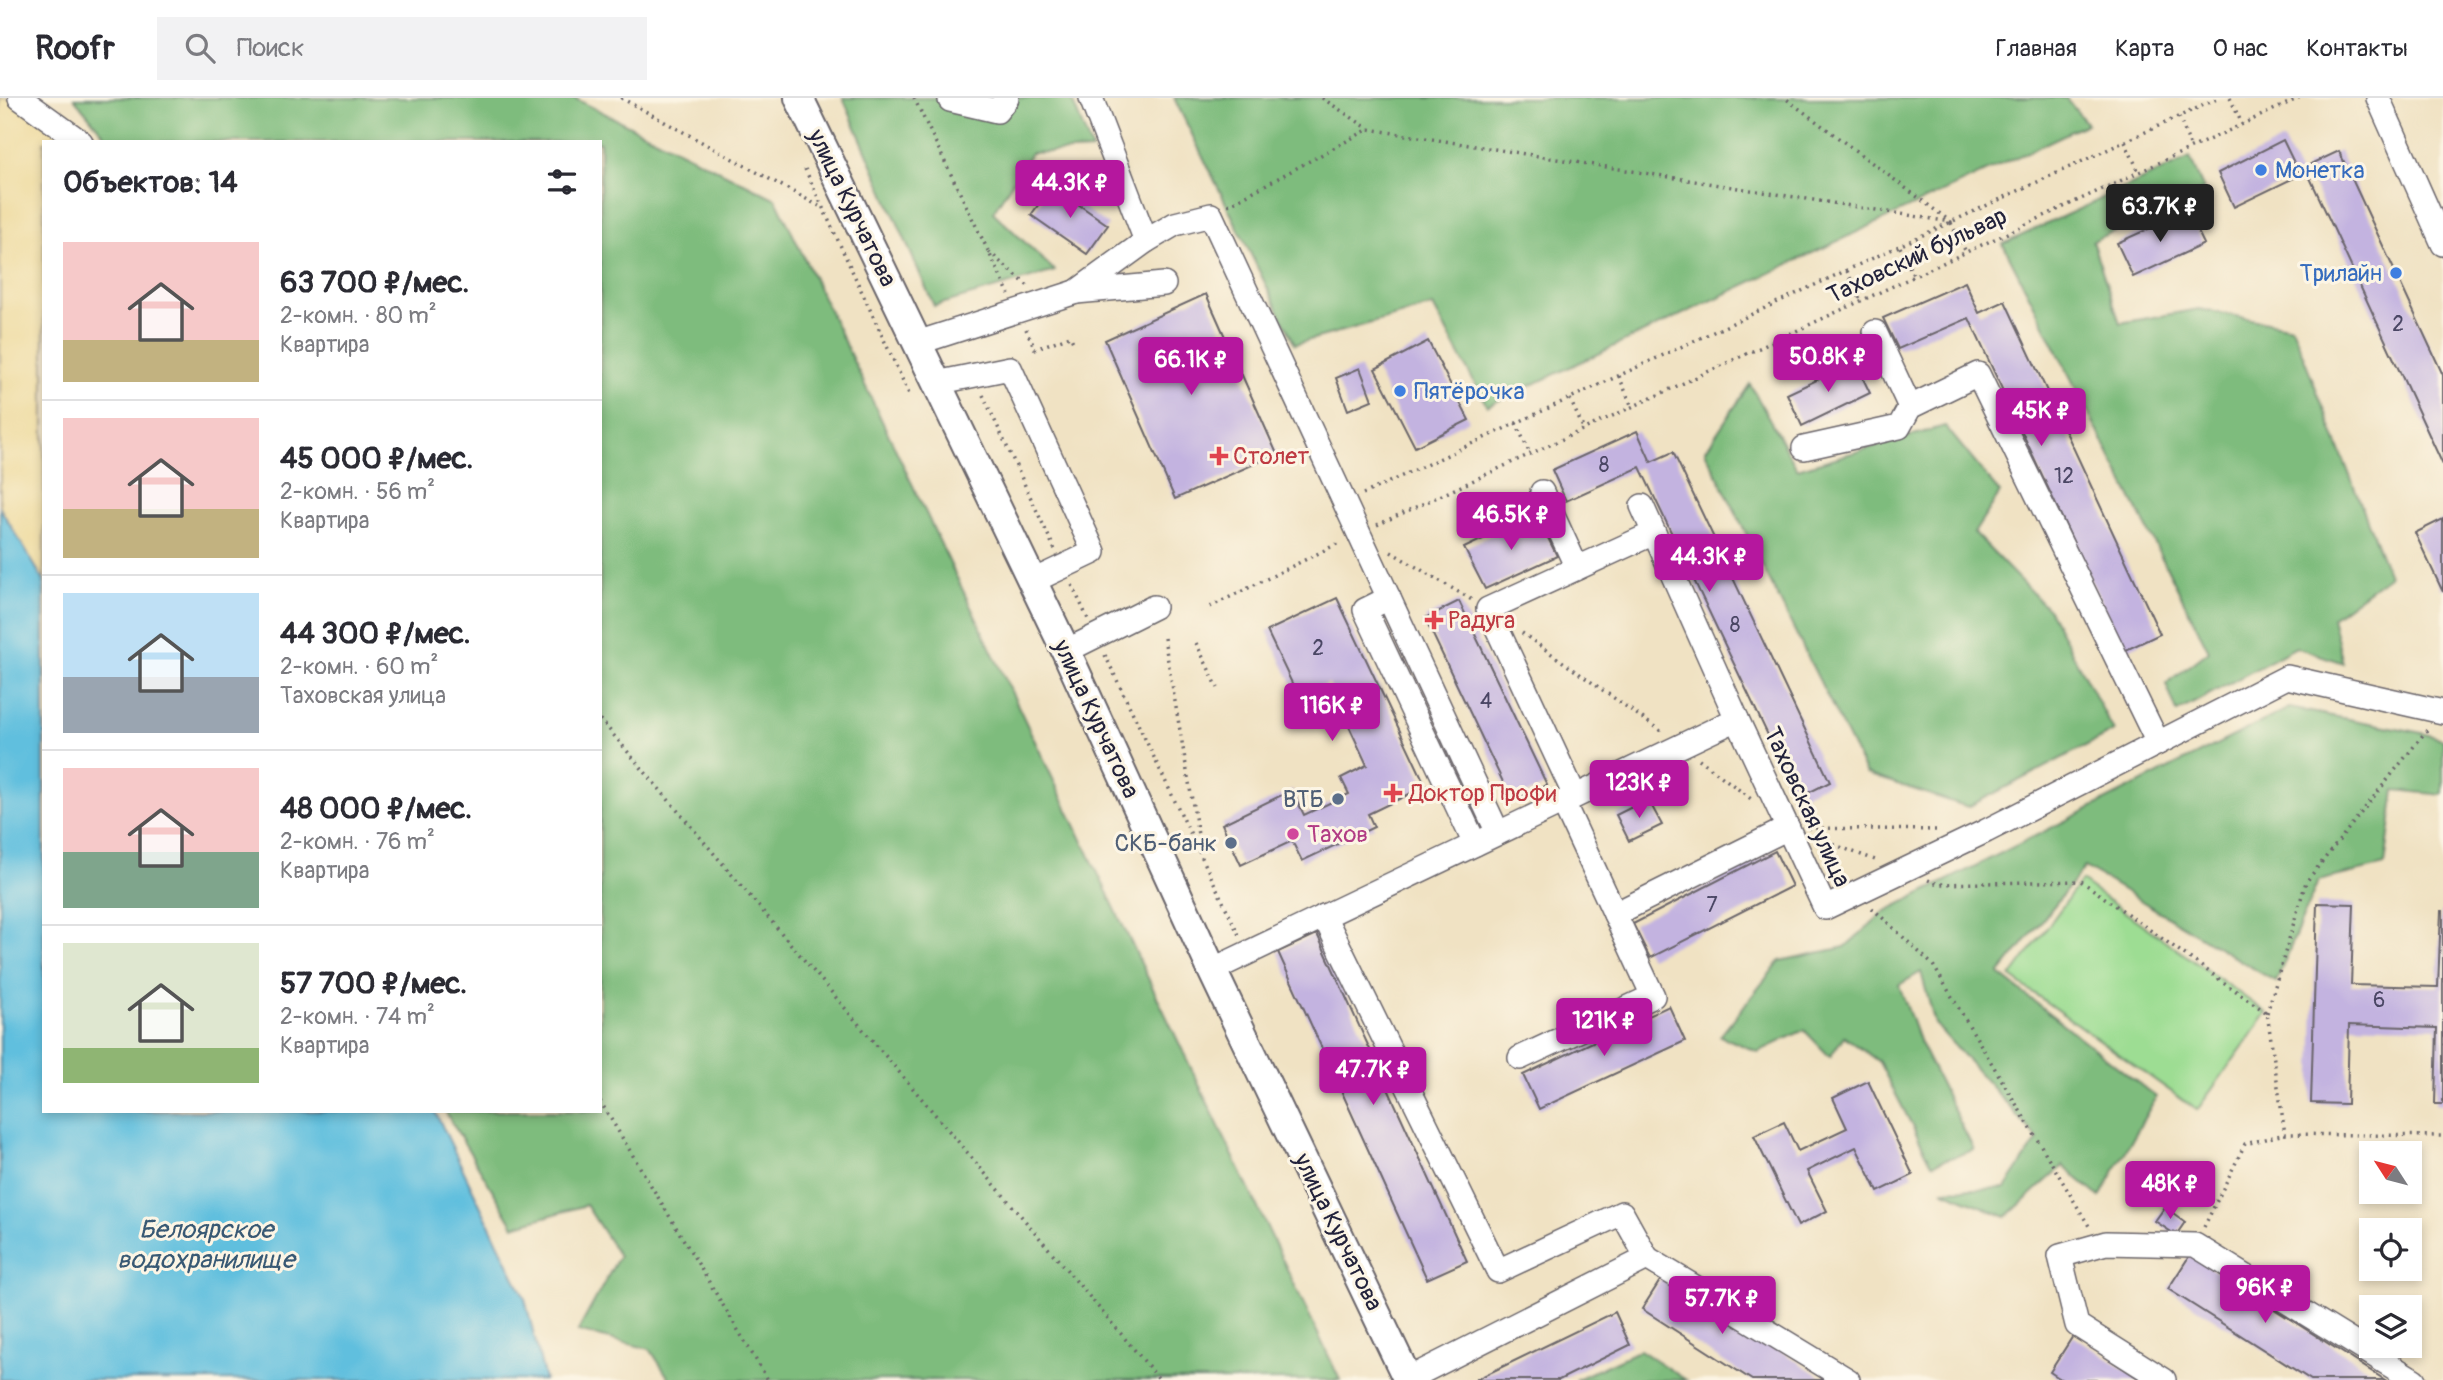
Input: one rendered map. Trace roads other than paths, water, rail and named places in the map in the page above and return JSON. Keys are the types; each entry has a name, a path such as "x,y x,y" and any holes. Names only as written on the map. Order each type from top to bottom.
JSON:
{"main road":[{"name":"улица Курчатова","path":"799,98 1066,651 1212,970 1408,1380"}],"street":[{"path":"20,98 78,140"},
{"path":"950,100 997,111 1007,98"},
{"path":"1091,98 1146,242"},
{"path":"2378,98 2443,244"},
{"path":"1080,184 1120,174"},
{"path":"1076,292 1175,224 1210,215 1498,833"},
{"path":"917,342 1076,292 1164,284"},
{"path":"1875,332 1910,407"},
{"path":"936,383 1010,369 1094,552 1031,582"},
{"path":"1804,448 1899,427 1910,407 1978,374 2158,743"},
{"path":"1542,492 1577,568"},
{"path":"1642,506 1737,719"},
{"path":"1520,1058 1653,996 1615,914 1488,609 1654,533"},
{"path":"1389,598 1365,610 1475,844"},
{"path":"1066,651 1154,607"},
{"name":"Таховская улица","path":"1212,970 1737,719 1825,908 1986,831 2287,677 2436,720"},
{"path":"1615,914 1788,828"},
{"path":"1324,916 1498,1271 1622,1213 1647,1258 1848,1380"},
{"path":"2164,1380 2077,1325 2060,1256 2106,1244 2195,1245 2414,1380"},
{"path":"1408,1380 1647,1258"}],"water":[{"name":"Белоярское водохранилище","path":"0,508 42,578 42,1113 436,1113 525,1299 545,1380 0,1380"}],"place":[{"name":"Монетка","path":"2261,170"},
{"name":"Трилайн","path":"2396,273"},
{"name":"Пятёрочка","path":"1400,391"},
{"name":"Столет","path":"1219,456"},
{"name":"Радуга","path":"1434,620"},
{"name":"Доктор Профи","path":"1393,793"},
{"name":"ВТБ","path":"1338,799"},
{"name":"Тахов","path":"1293,834"},
{"name":"СКБ-банк","path":"1231,843"}]}
